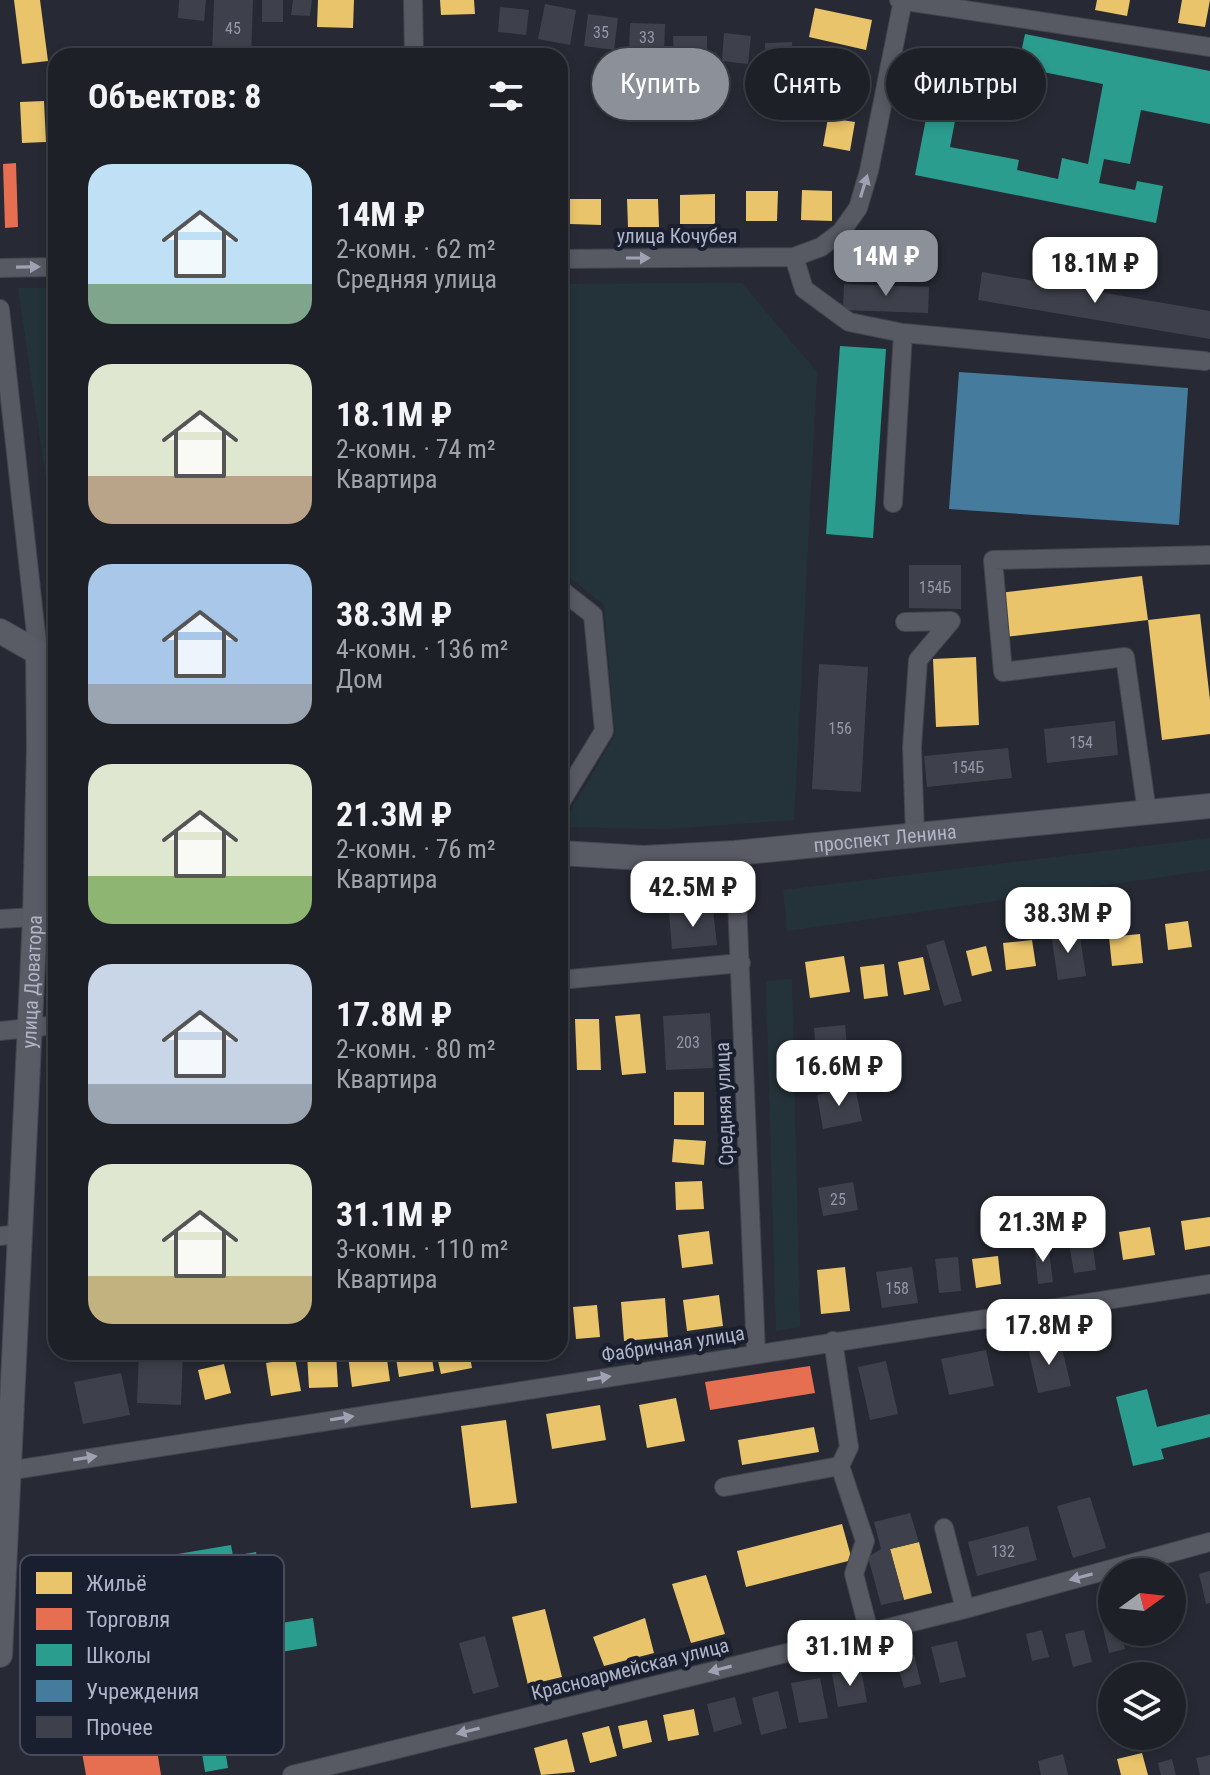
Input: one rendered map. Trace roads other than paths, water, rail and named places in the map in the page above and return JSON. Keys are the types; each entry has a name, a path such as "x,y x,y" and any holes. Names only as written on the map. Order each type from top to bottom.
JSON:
{"main road":[{"path":"0,631 47,658"},
{"name":"улица Доватора","path":"0,1655 10,1235 28,1028 35,917 39,748 47,658"},
{"name":"проспект Ленина","path":"568,853 644,858 735,853 1210,806"}],"street":[{"path":"413,0 414,48"},
{"path":"1205,361 903,333 849,322 804,289 794,257 821,247 841,232 858,208 869,171 902,0 1210,47"},
{"name":"улица Кочубея","path":"568,259 794,257"},
{"path":"0,268 48,267"},
{"name":"улица Доватора","path":"0,309 47,658"},
{"path":"893,503 903,333"},
{"path":"1147,812 1125,657 1003,672 993,560 1210,555"},
{"path":"568,595 593,615 604,731 568,790"},
{"path":"905,622 951,621 918,660 912,747 915,835"},
{"name":"Средняя улица","path":"735,853 756,1353"},
{"path":"0,919 35,917"},
{"path":"568,979 741,963"},
{"path":"0,1031 48,1026"},
{"name":"Фабричная улица","path":"4,1471 1210,1284"},
{"path":"833,1341 849,1447 840,1466 865,1541 854,1574 869,1632"},
{"path":"724,1487 840,1466"},
{"path":"944,1528 965,1609"},
{"name":"Красноармейская улица","path":"292,1775 965,1609 1210,1542"}]}
